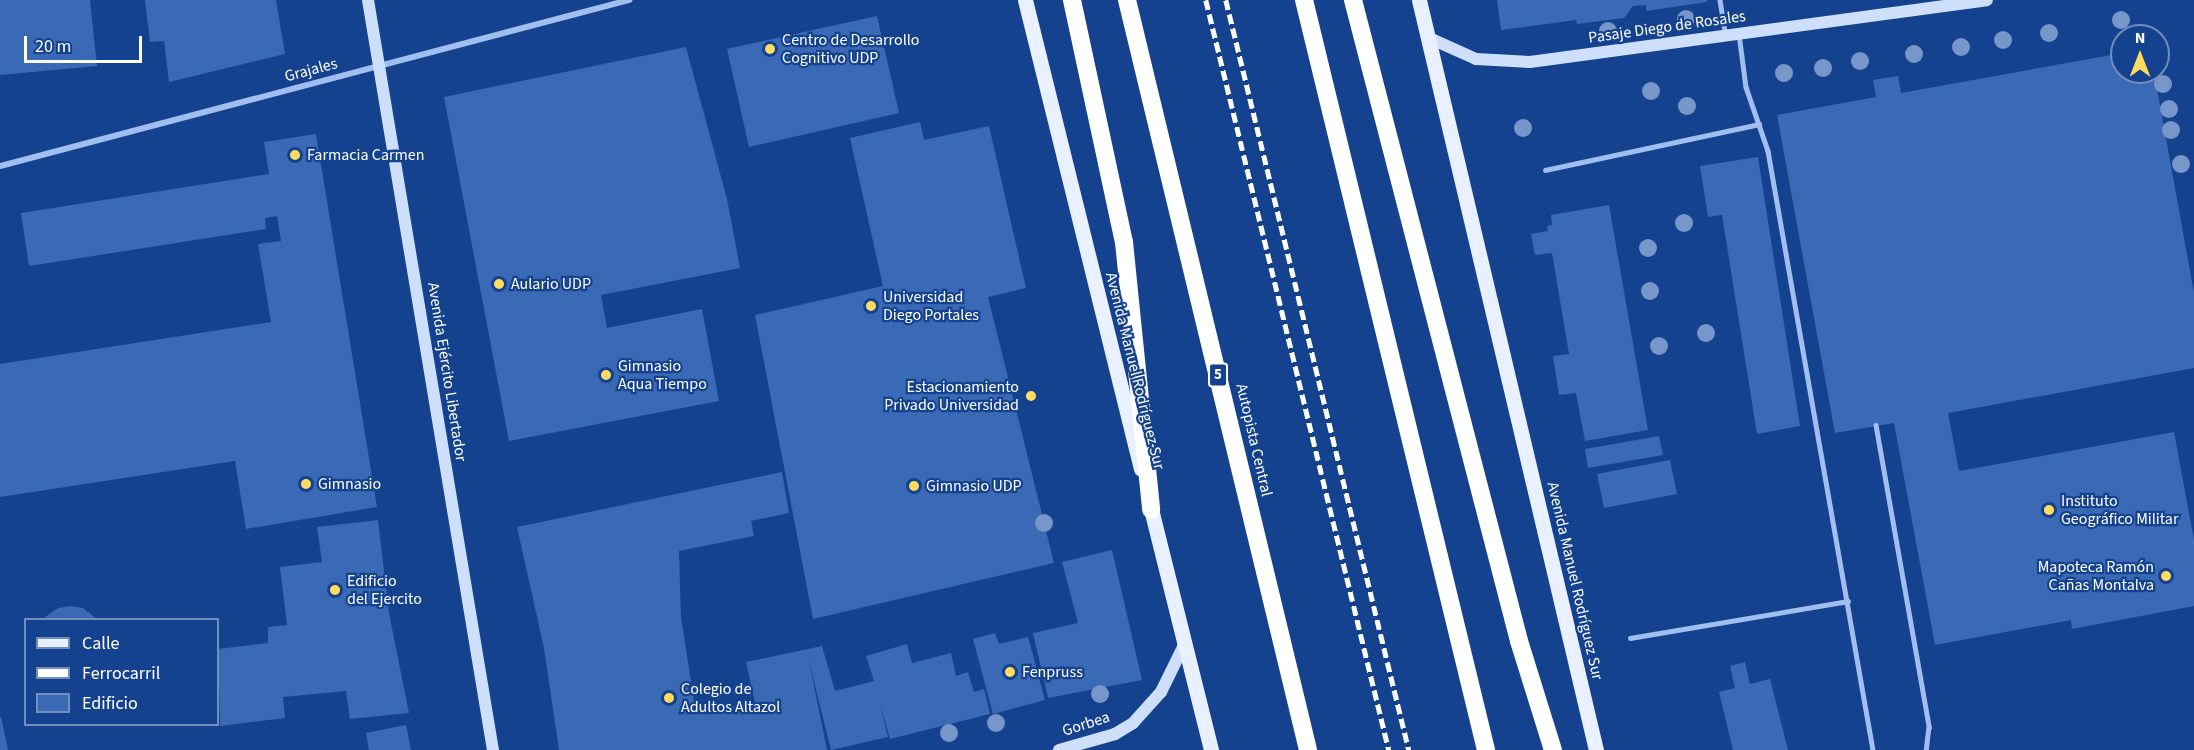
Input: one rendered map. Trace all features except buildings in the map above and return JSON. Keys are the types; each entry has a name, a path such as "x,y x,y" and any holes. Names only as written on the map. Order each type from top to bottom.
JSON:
{"highway":[{"path":"1072,0 1124,242 1151,510"},
{"name":"Autopista Central","path":"1127,0 1308,750"},
{"path":"1304,0 1486,750"},
{"path":"1353,0 1518,641 1553,750"}],"main road":[{"name":"Avenida Manuel Rodríguez Sur","path":"1025,0 1211,750"},
{"name":"Avenida Manuel Rodríguez Sur","path":"1419,0 1596,750"}],"street":[{"name":"Avenida Ejército Libertador","path":"368,0 493,750"},
{"name":"Grajales","path":"0,166 629,0"},
{"name":"Pasaje Diego de Rosales","path":"1427,37 1451,51 1503,63 1725,36 1987,0"},
{"name":"Gorbea","path":"1059,750 1114,734 1133,723 1161,693 1185,643"}],"lane":[{"path":"1720,0 1725,36"},
{"path":"1739,34 1746,87 1768,151 1873,750"},
{"path":"1545,170 1759,124"},
{"path":"1876,425 1929,727 1926,750"},
{"path":"1630,638 1848,601"}],"railway":[{"path":"1206,0 1389,750"},
{"path":"1226,0 1409,750"}],"place":[{"name":"Centro de Desarrollo Cognitivo UDP","path":"770,49"},
{"name":"Farmacia Carmen","path":"295,155"},
{"name":"Aulario UDP","path":"499,284"},
{"name":"Universidad Diego Portales","path":"871,306"},
{"name":"Gimnasio Aqua Tiempo","path":"606,375"},
{"name":"Estacionamiento Privado Universidad","path":"1031,396"},
{"name":"Gimnasio","path":"306,484"},
{"name":"Gimnasio UDP","path":"914,486"},
{"name":"Instituto Geográfico Militar","path":"2049,510"},
{"name":"Mapoteca Ramón Cañas Montalva","path":"2166,576"},
{"name":"Edificio del Ejercito","path":"335,590"},
{"name":"Fenpruss","path":"1010,672"},
{"name":"Colegio de Adultos Altazol","path":"669,698"}]}
